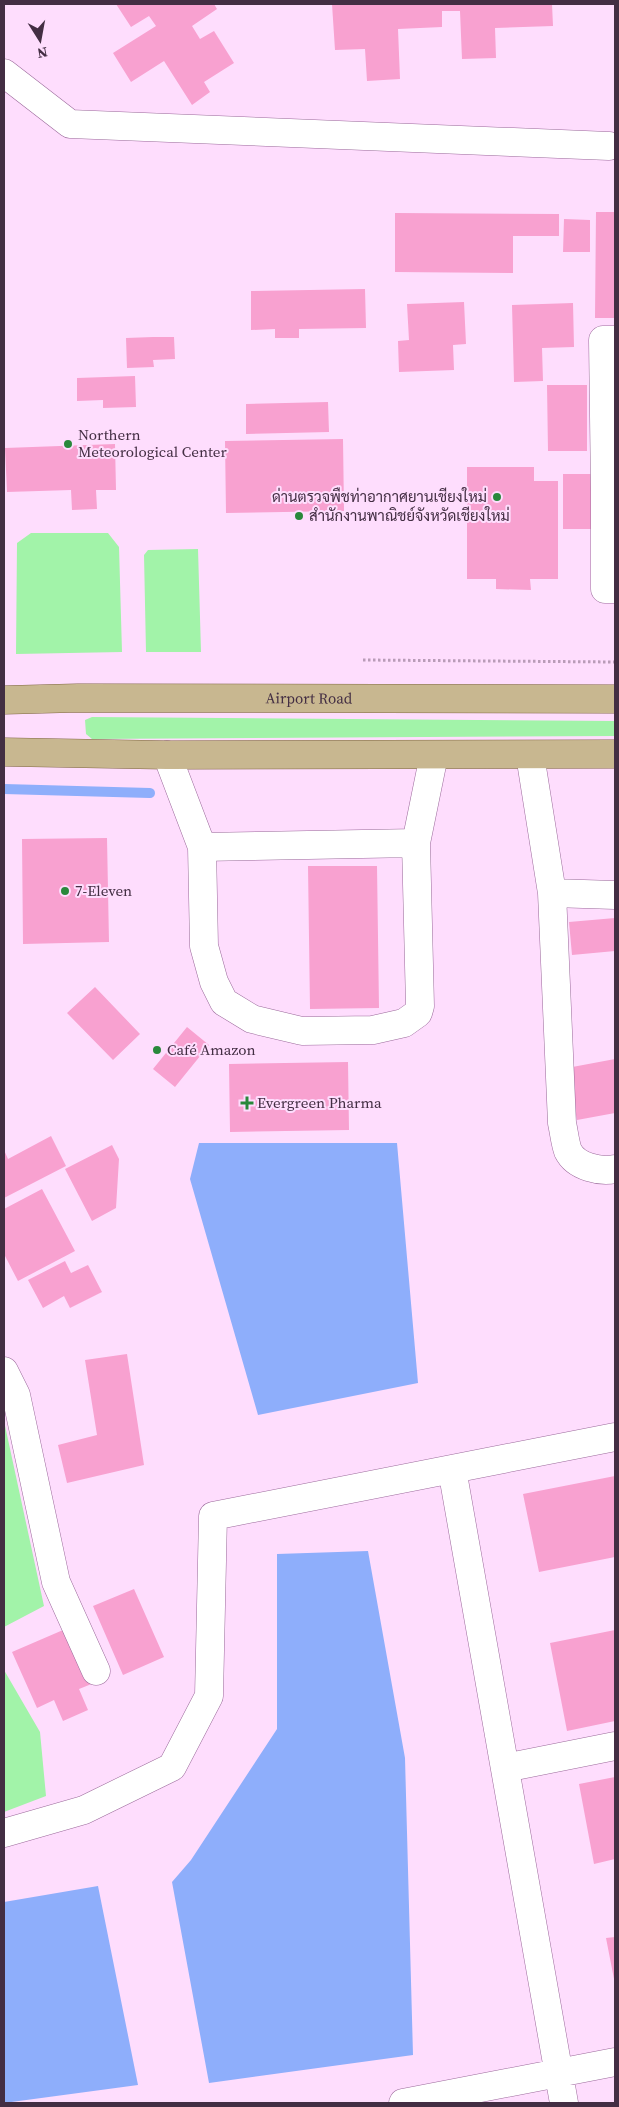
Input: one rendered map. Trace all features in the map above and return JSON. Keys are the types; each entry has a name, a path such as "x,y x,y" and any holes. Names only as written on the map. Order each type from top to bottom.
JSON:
{"main road":[{"name":"Airport Road","path":"4,700 78,698 615,699"},
{"path":"4,752 434,755 615,754"}],"street":[{"path":"4,73 70,124 609,146"},
{"path":"615,340 603,340 610,492 605,590 615,589"},
{"path":"167,754 202,847 204,946 214,982 224,1002 252,1019 302,1031 373,1030 404,1023 418,1014 420,1006 416,843 434,755"},
{"path":"530,755 552,893 562,1123 569,1152 579,1162 590,1168 615,1169"},
{"path":"202,847 416,843"},
{"path":"552,893 615,895"},
{"path":"4,1371 16,1395 56,1582 96,1671"},
{"path":"4,1833 84,1810 172,1768 209,1696 212,1516 615,1437"},
{"path":"452,1469 564,2103"},
{"path":"505,1768 615,1746"},
{"path":"403,2103 615,2062"}],"path":[{"path":"363,660 615,662"}],"green space":[{"path":"31,533 108,533 119,547 122,652 16,654 17,543"},
{"path":"198,549 201,652 146,652 144,555 148,550"},
{"path":"92,717 615,721 615,736 92,739 86,734 85,720"},
{"path":"4,1421 44,1606 4,1627"},
{"path":"4,1670 40,1732 46,1796 4,1812"}],"water":[{"path":"199,1143 397,1143 418,1383 258,1415 190,1179"},
{"path":"368,1551 405,1758 413,2055 209,2083 172,1882 191,1860 277,1729 277,1554"},
{"path":"98,1886 138,2085 4,2103 4,1902"}],"building":[{"path":"116,4 214,4 217,9 192,26 200,39 214,31 234,63 204,82 210,92 192,105 164,61 131,82 113,53 156,26 149,16 131,27"},
{"path":"332,4 552,4 553,26 495,28 496,58 462,59 460,11 442,11 442,27 398,29 400,79 367,81 365,49 335,50"},
{"path":"596,212 615,212 615,318 595,318"},
{"path":"395,213 559,214 559,236 513,236 513,273 395,272"},
{"path":"564,219 590,220 590,252 563,252"},
{"path":"365,289 366,328 299,329 299,338 275,338 275,329 251,330 251,291"},
{"path":"464,302 466,344 453,345 454,370 399,372 398,341 409,340 407,304"},
{"path":"573,303 574,347 542,348 543,381 514,382 512,305"},
{"path":"174,337 175,359 153,360 154,367 127,368 126,338"},
{"path":"135,376 136,407 103,408 103,400 77,401 77,378"},
{"path":"547,385 587,385 587,451 548,451"},
{"path":"328,402 329,432 246,434 246,404"},
{"path":"343,439 344,511 226,513 225,441"},
{"path":"115,444 116,490 96,490 97,509 72,510 71,490 7,492 5,448"},
{"path":"467,467 534,467 534,481 558,481 558,579 530,579 531,590 496,589 496,579 467,579"},
{"path":"563,474 593,474 593,529 563,529"},
{"name":"7-Eleven","path":"107,838 109,942 23,944 22,839"},
{"path":"308,866 377,866 379,1008 310,1009"},
{"path":"615,918 615,951 572,955 569,922"},
{"path":"95,987 140,1034 113,1060 67,1013"},
{"path":"187,1027 209,1045 175,1087 153,1069"},
{"path":"615,1059 615,1113 577,1120 567,1068"},
{"path":"348,1062 349,1130 230,1132 229,1064"},
{"path":"51,1136 66,1166 4,1198 4,1150 8,1159"},
{"path":"112,1145 119,1159 116,1208 92,1221 65,1169"},
{"path":"42,1189 75,1251 18,1281 4,1254 4,1209"},
{"path":"65,1261 71,1273 88,1265 102,1292 70,1308 64,1296 43,1308 28,1280"},
{"path":"127,1354 144,1465 67,1483 58,1445 97,1435 85,1360"},
{"path":"615,1476 615,1557 539,1572 523,1494"},
{"path":"134,1589 164,1657 123,1675 93,1606"},
{"path":"70,1627 94,1683 79,1689 88,1710 63,1721 54,1700 37,1708 12,1652"},
{"path":"615,1630 615,1721 567,1731 550,1643"},
{"path":"615,1777 615,1859 594,1864 579,1784"},
{"path":"615,1937 615,1978 614,1979 606,1938"}],"waterway":[{"path":"4,789 150,793"}],"place":[{"name":"Northern Meteorological Center","path":"68,444"},
{"name":"ด่านตรวจพืชท่าอากาศยานเชียงใหม่","path":"497,497"},
{"name":"สำนักงานพาณิชย์จังหวัดเชียงใหม่","path":"299,516"},
{"name":"7-Eleven","path":"65,891"},
{"name":"Café Amazon","path":"157,1050"},
{"name":"Evergreen Pharma","path":"247,1103"}]}
